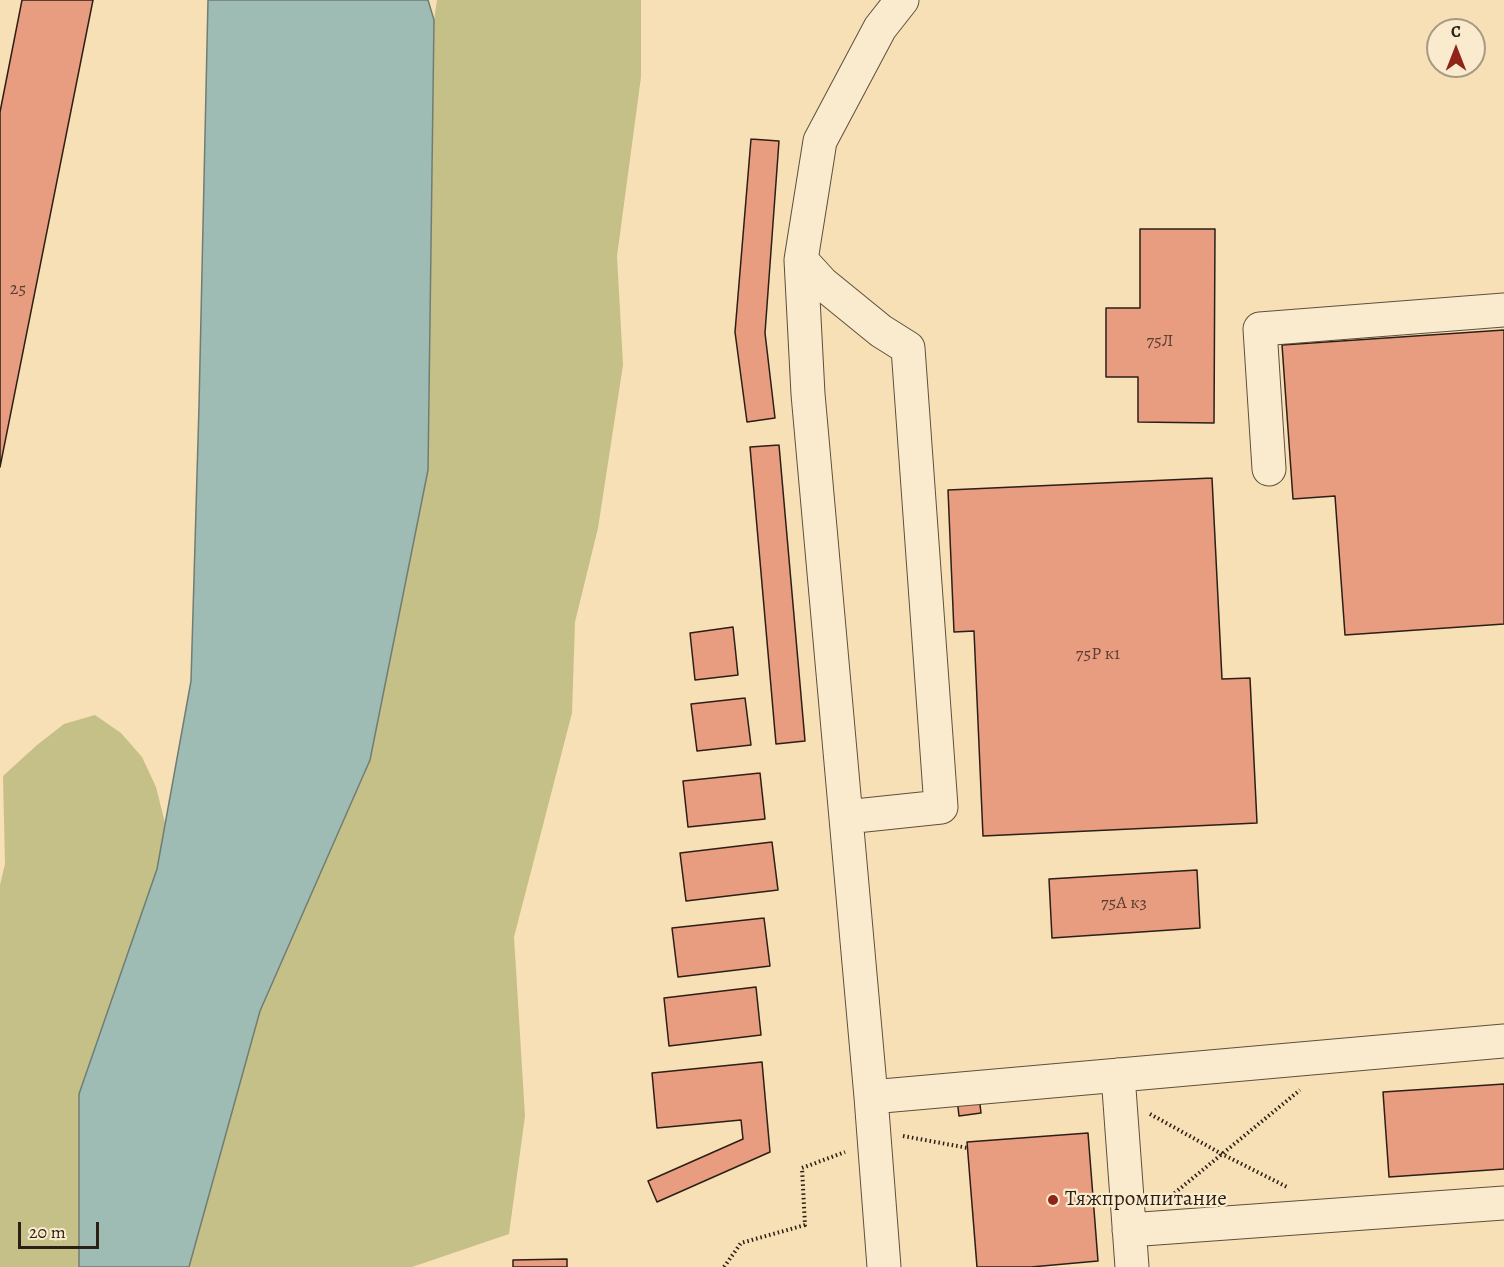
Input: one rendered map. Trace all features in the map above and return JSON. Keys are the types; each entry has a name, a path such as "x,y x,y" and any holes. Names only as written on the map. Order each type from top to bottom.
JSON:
{"street":[{"path":"884,1267 874,1142 884,1096 846,817 808,394 801,260 820,141 880,28 902,0"},
{"path":"801,260 822,283 881,331 908,348 941,807 846,817"},
{"path":"1269,469 1260,329 1504,310"},
{"path":"884,1096 1504,1041"},
{"path":"1118,1075 1132,1267"},
{"path":"1129,1230 1504,1203"}],"path":[{"path":"1163,1203 1309,1084"},
{"path":"884,1096 900,1136 968,1148"},
{"path":"1145,1111 1291,1190"},
{"path":"724,1267 741,1243 805,1225 802,1168 874,1142"}],"shaded area":[{"path":"437,0 641,0 641,77 617,256 623,365 598,528 575,622 572,713 514,937 525,1116 509,1234 412,1267 189,1267 260,1011 370,760 428,470 434,20"},
{"path":"95,715 121,733 142,757 156,787 165,823 157,869 79,1094 79,1267 0,1267 0,885 5,864 3,776 64,724"}],"water":[{"path":"208,0 428,0 434,20 428,470 370,760 260,1011 189,1267 79,1267 79,1094 157,869 191,681"}],"building":[{"path":"22,0 93,0 0,467 0,112"},
{"path":"751,139 779,141 765,333 775,418 747,422 735,332"},
{"path":"1140,229 1215,229 1214,423 1138,422 1138,377 1106,377 1106,308 1140,308"},
{"path":"1504,330 1504,624 1345,635 1335,496 1293,499 1282,345"},
{"path":"779,445 805,741 776,744 750,447"},
{"path":"1212,478 1222,679 1250,678 1257,823 983,836 974,631 954,632 948,490"},
{"path":"733,627 738,675 695,680 690,633"},
{"path":"745,698 751,745 697,751 691,704"},
{"path":"760,773 765,819 688,827 683,781"},
{"path":"772,842 778,890 686,901 680,853"},
{"path":"1197,870 1200,928 1052,938 1049,879"},
{"path":"764,918 770,966 678,977 672,928"},
{"path":"756,987 761,1035 669,1046 664,998"},
{"path":"762,1062 770,1152 657,1202 648,1181 743,1139 741,1120 657,1128 652,1073"},
{"path":"1504,1084 1504,1169 1389,1177 1383,1092"},
{"path":"979,1096 981,1113 959,1116 957,1099"},
{"path":"1088,1133 1098,1261 1031,1267 977,1267 967,1142"},
{"path":"567,1259 567,1267 513,1267 513,1260"}],"place":[{"name":"Тяжпромпитание","path":"1053,1200"}]}
